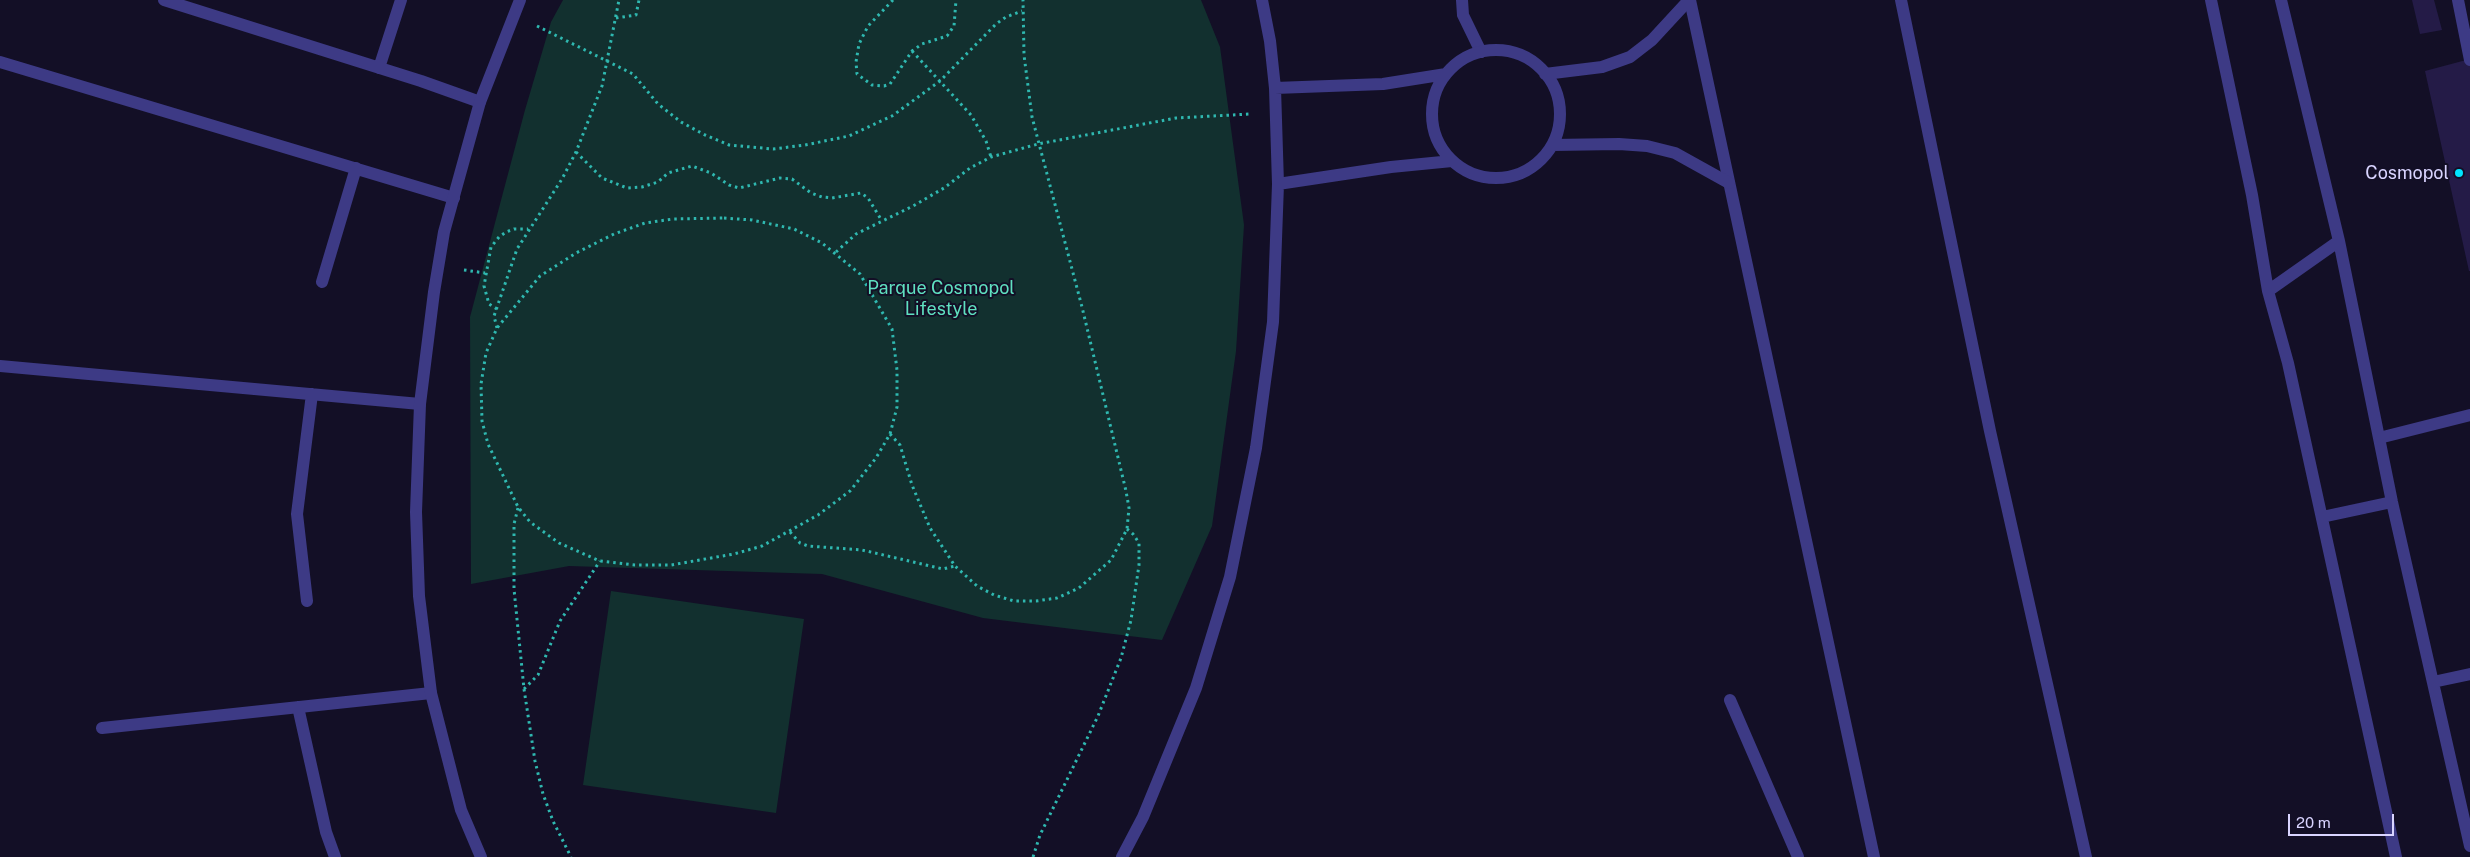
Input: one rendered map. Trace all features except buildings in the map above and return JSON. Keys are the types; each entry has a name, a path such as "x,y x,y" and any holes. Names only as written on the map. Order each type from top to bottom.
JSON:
{"street":[{"path":"164,0 380,68 480,102"},
{"path":"380,68 401,0"},
{"path":"481,857 461,810 431,693 419,596 416,512 420,404 437,267 454,198 480,102 520,0"},
{"path":"1122,857 1143,817 1196,688 1230,577 1256,448 1273,322 1278,184 1275,88 1270,41 1262,0"},
{"path":"1462,0 1463,15 1481,52"},
{"path":"1545,74 1602,67 1630,56 1652,40 1689,0"},
{"path":"1689,0 1874,857"},
{"path":"1901,0 1992,440 2086,857"},
{"path":"2210,0 2252,195 2268,291 2288,363 2396,857"},
{"path":"2281,0 2339,241 2392,502 2470,846"},
{"path":"2458,0 2470,60"},
{"path":"1501,50 1522,56 1539,67 1552,84 1558,103 1559,124 1552,145 1539,162 1521,173 1500,179 1479,177 1460,168 1452,161 1444,153 1435,134 1431,113 1436,92 1446,74 1461,60 1481,52 1501,50"},
{"path":"0,62 454,198"},
{"path":"1275,88 1383,84 1446,74"},
{"path":"1552,145 1619,144 1647,146 1674,153 1729,183"},
{"path":"1278,184 1391,167 1452,161"},
{"path":"322,282 356,168"},
{"path":"2268,291 2339,241"},
{"path":"0,366 420,404"},
{"path":"307,601 297,514 312,394"},
{"path":"2379,438 2470,415"},
{"path":"2322,517 2392,502"},
{"path":"2433,682 2470,674"},
{"path":"102,728 431,693"},
{"path":"1730,700 1798,857"},
{"path":"298,707 326,832 335,857"}],"path":[{"path":"497,328 494,321 497,309 517,249 528,229 562,179 576,152 602,86 618,0"},
{"path":"616,18 636,14 640,0"},
{"path":"893,0 868,26 858,44 857,74 872,85 884,86 890,84 912,51 922,44 947,36 954,26 956,0"},
{"path":"890,434 900,445 912,485 930,528 954,566 977,586 994,595 1014,601 1057,598 1079,588 1111,560 1127,529 1129,508 1126,491 1082,307 1038,144 1027,90 1023,0"},
{"path":"513,14 633,74 658,104 681,122 697,131 729,145 773,149 850,136 892,116 940,81 996,24 1006,17 1022,11"},
{"path":"912,51 972,114 986,141 991,157"},
{"path":"836,252 856,234 944,188 970,168 991,157 1038,144 1176,118 1276,112"},
{"path":"576,152 602,178 627,188 642,187 658,182 668,173 692,166 711,173 728,185 739,188 780,178 792,179 812,193 822,197 832,198 860,193 868,198 882,221"},
{"path":"673,219 752,220 794,229 836,252 860,274 892,329 897,370 897,407 890,434 876,458 850,491 818,515 762,546 734,554 680,563 635,565 600,561 559,543 530,522 518,507 488,444 482,420 481,384 486,353 497,328 540,276 576,252 614,234 645,223 673,219"},
{"path":"497,309 489,304 484,286 491,247 506,232 514,229 528,229"},
{"path":"518,507 514,524 514,589 524,689 543,794 553,821 571,857"},
{"path":"1033,857 1040,835 1098,716 1121,658 1131,620 1139,565 1139,543 1127,529"},
{"path":"790,532 800,543 808,546 862,550 943,569 954,566"},
{"path":"524,689 538,675 560,621 600,561"}],"green space":[{"name":"Parque Cosmopol Lifestyle","path":"563,0 1201,0 1220,47 1244,225 1236,351 1212,526 1162,640 983,618 822,574 569,566 471,584 470,317 525,110 551,22"},
{"path":"611,591 804,619 776,813 583,785"}],"place":[{"name":"Cosmopol","path":"2459,173"}]}
